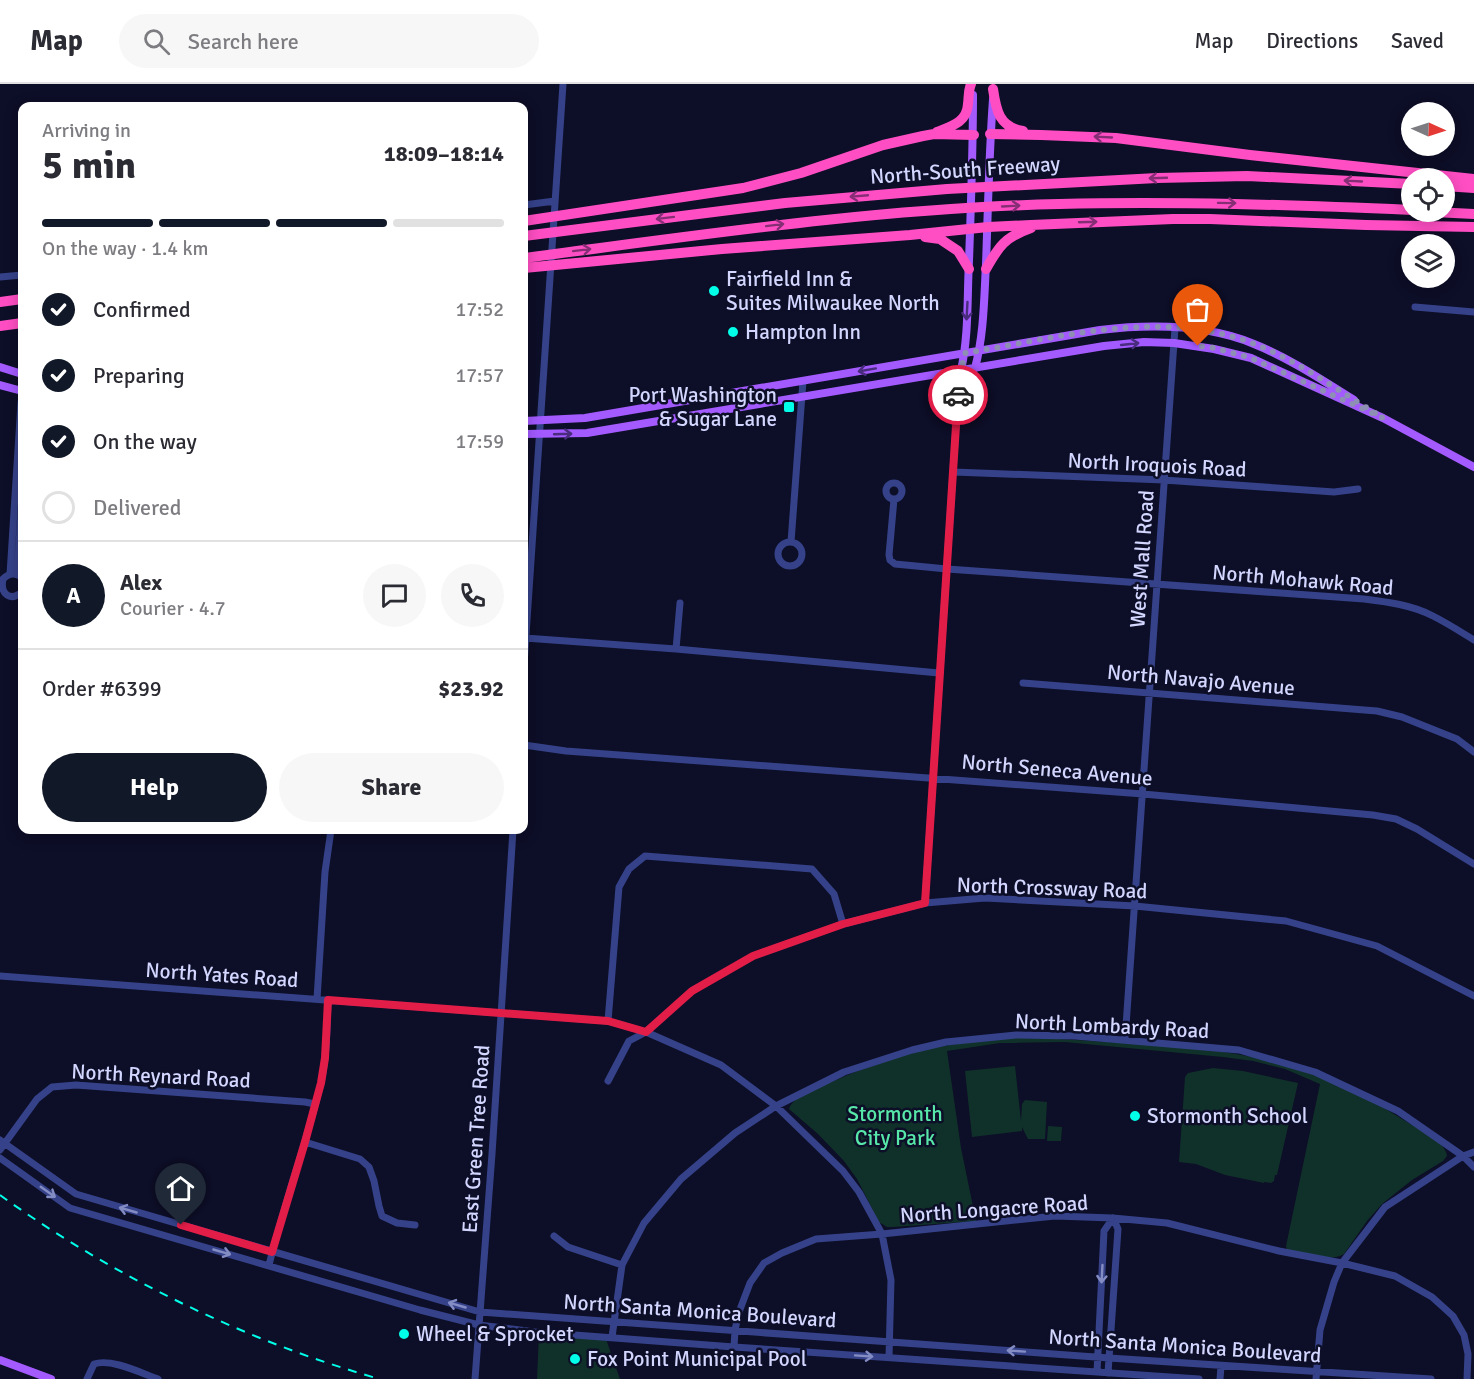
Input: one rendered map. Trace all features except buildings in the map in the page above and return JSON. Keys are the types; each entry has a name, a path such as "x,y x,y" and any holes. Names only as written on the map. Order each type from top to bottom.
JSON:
{"highway":[{"path":"528,220 743,188 819,168 883,145 934,134 964,118 972,84"},
{"path":"994,86 996,106 1006,125 1013,129 1041,135"},
{"path":"934,134 974,135"},
{"path":"990,134 1137,140 1474,179"},
{"name":"North-South Freeway","path":"528,235 785,203 958,188 1247,176 1401,183"},
{"path":"1455,187 1474,188"},
{"name":"North-South Freeway","path":"528,257 794,223 949,210 1058,204 1234,203 1401,210"},
{"path":"1455,213 1474,214"},
{"path":"528,268 722,249 910,235 970,223 988,222 1044,224 1210,219 1474,227"},
{"path":"986,269 1003,243 1011,237 1044,224"},
{"path":"910,235 940,239 958,251 969,269"},
{"path":"0,302 18,300"},
{"path":"0,326 18,324"}],"main road":[{"path":"961,370 965,353 969,269 974,135 972,84"},
{"path":"975,368 983,328 989,154 994,86"},
{"path":"974,135 990,134"},
{"path":"528,421 585,418 1064,336 1124,327 1156,326 1222,334 1254,344 1284,358 1383,418 1474,467"},
{"path":"1064,336 1067,352"},
{"path":"1030,342 1032,358"},
{"path":"528,434 587,433 1067,352 1144,342 1214,348 1251,358 1383,418"},
{"path":"0,367 18,373"},
{"path":"0,385 18,390"},
{"path":"747,390 747,406"},
{"path":"585,418 587,433"},
{"path":"0,1360 51,1379"}],"street":[{"path":"528,594 563,84"},
{"path":"528,205 555,205"},
{"path":"0,277 18,275"},
{"path":"1415,307 1474,312"},
{"name":"West Mall Road","path":"1125,1040 1175,328"},
{"path":"956,430 975,368"},
{"path":"925,903 961,370"},
{"path":"790,542 803,381"},
{"name":"North Iroquois Road","path":"954,472 1164,480 1334,492 1359,489"},
{"name":"North Mohawk Road","path":"894,499 889,555 892,563 900,565 1389,602 1411,607 1433,616 1474,640"},
{"path":"16,576 18,507"},
{"path":"16,576 18,551"},
{"path":"16,576 3,579 1,587 5,594 12,597 18,595"},
{"path":"676,650 680,603"},
{"path":"528,638 939,673"},
{"name":"North Navajo Avenue","path":"1023,683 1377,711 1402,717 1457,739 1474,752"},
{"name":"North Seneca Avenue","path":"528,745 1143,794 1373,815 1396,819 1417,829 1474,864"},
{"path":"317,999 331,834"},
{"name":"East Green Tree Road","path":"475,1379 513,834"},
{"path":"608,1021 619,887 629,869 645,856 812,869 834,894 843,924"},
{"name":"North Crossway Road","path":"608,1081 629,1041 646,1032 692,991 753,956 843,924 925,903 985,898 1134,906 1286,921 1377,946 1474,996"},
{"name":"North Yates Road","path":"0,976 608,1021 646,1032 721,1065 776,1107 843,1171 859,1192 882,1234 891,1280 889,1357"},
{"path":"269,1265 321,1083 325,1058 328,1000"},
{"name":"North Lombardy Road","path":"612,1337 622,1265 644,1223 681,1179 735,1133 776,1107 844,1072 912,1050 946,1042 1016,1035 1075,1036 1239,1050 1315,1072 1398,1111 1463,1156 1474,1167"},
{"name":"North Reynard Road","path":"1,1144 37,1099 52,1088 64,1086 87,1085 315,1104"},
{"path":"305,1142 360,1158 369,1167 382,1216 396,1223 415,1225"},
{"name":"North Santa Monica Boulevard","path":"1,1144 76,1194 480,1312 1221,1366 1316,1375 1431,1379"},
{"path":"1316,1375 1320,1330 1342,1263 1385,1207 1463,1156 1474,1152"},
{"name":"North Santa Monica Boulevard","path":"0,1158 70,1208 420,1310 479,1325 535,1332 734,1347 1199,1379"},
{"name":"North Longacre Road","path":"734,1347 739,1312 750,1283 764,1263 816,1239 1055,1216 1113,1218 1167,1223 1279,1251 1395,1276 1431,1297 1453,1316 1464,1335 1468,1354 1467,1379"},
{"path":"1097,1372 1104,1231 1113,1218 1119,1229 1108,1373"},
{"path":"554,1236 568,1247 622,1265"},
{"path":"535,1316 535,1332"},
{"path":"825,1353 827,1337"},
{"path":"1035,1368 1038,1353"},
{"path":"1065,1370 1066,1355"},
{"path":"87,1379 94,1364 105,1362 158,1379"},
{"path":"1161,1362 1161,1376"},
{"path":"1220,1379 1221,1366"}],"green space":[{"name":"Stormonth City Park","path":"1016,1038 1189,1048 1236,1054 1273,1062 1313,1074 1371,1101 1431,1136 1442,1146 1447,1156 1382,1204 1344,1254 1331,1258 1287,1250 1320,1084 1285,1069 1223,1057 1065,1042 1000,1043 947,1051 961,1148 976,1221 887,1227 879,1222 857,1179 844,1161 789,1109 798,1098 822,1086 897,1057 969,1042"},
{"path":"1015,1066 1021,1121 1022,1104 1025,1100 1047,1102 1045,1139 1028,1139 1022,1127 1022,1131 972,1137 965,1071"},
{"path":"1213,1068 1243,1071 1298,1083 1277,1175 1271,1183 1225,1175 1196,1164 1179,1162 1185,1077 1188,1073"},
{"path":"1048,1126 1062,1127 1061,1141 1047,1141"},
{"name":"Fox Point Municipal Pool","path":"539,1334 606,1339 620,1379 537,1379"}],"railway":[{"path":"0,1195 68,1241 178,1301 291,1350 379,1379"}],"way so far":[{"path":"958,395 965,353 1100,330 1156,326 1222,334 1254,344 1304,369 1383,418 1251,358 1198,346"}],"place":[{"name":"Fairfield Inn & Suites Milwaukee North","path":"714,291"},
{"name":"Hampton Inn","path":"733,332"},
{"name":"Port Washington & Sugar Lane","path":"789,407"},
{"name":"Stormonth School","path":"1135,1116"},
{"name":"Wheel & Sprocket","path":"404,1334"},
{"name":"Fox Point Municipal Pool","path":"575,1359"}],"route":[{"path":"181,1225 272,1252 321,1083 325,1058 328,1000 608,1021 646,1032 692,991 753,956 843,924 925,903 958,395"}]}
